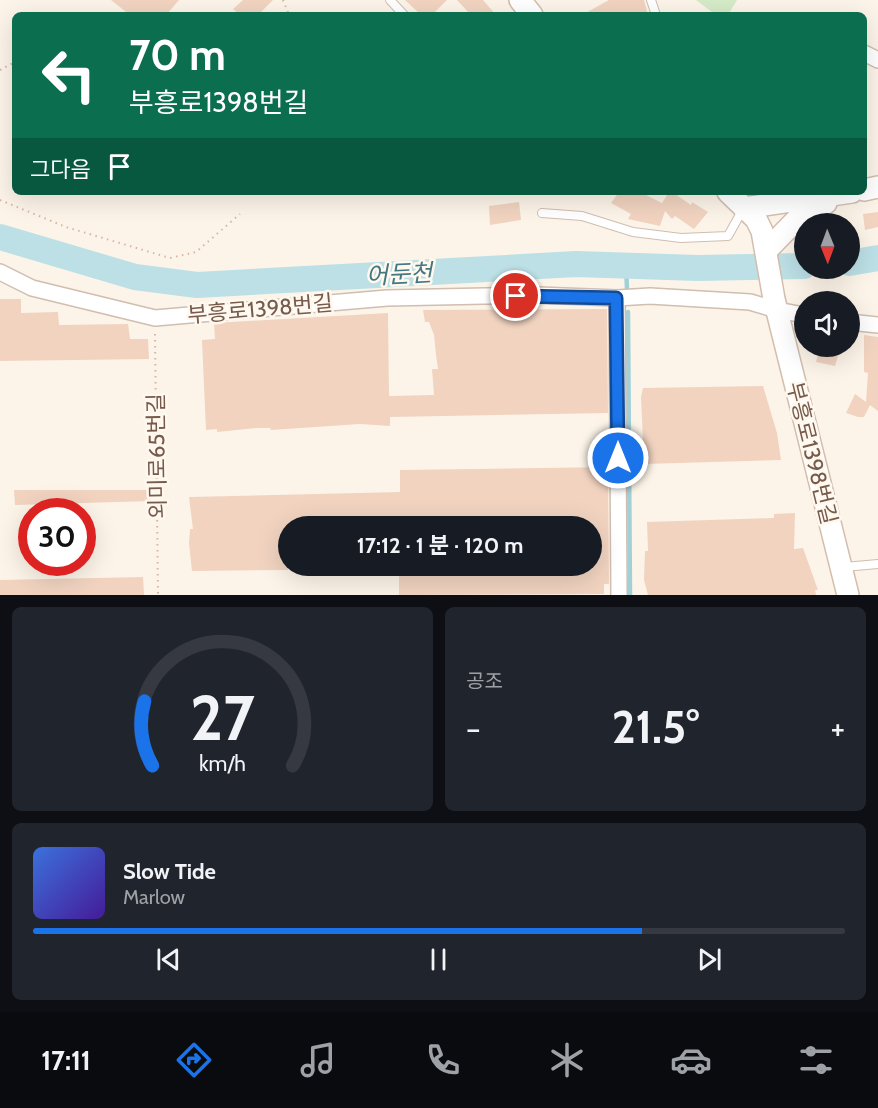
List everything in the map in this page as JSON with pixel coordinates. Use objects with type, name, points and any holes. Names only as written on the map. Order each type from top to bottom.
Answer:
[{"type":"street","points":[[520,0],[530,12]]},
{"type":"street","name":"부흥로1398번길","points":[[731,195],[756,219],[762,231],[776,305],[848,595]]},
{"type":"street","points":[[744,208],[832,195]]},
{"type":"street","points":[[766,251],[801,215],[845,195]]},
{"type":"street","name":"부흥로1398번길","points":[[0,272],[32,288],[155,318],[387,298],[538,295],[616,298],[650,296],[750,302],[776,305],[794,311]]},
{"type":"street","points":[[616,298],[619,595]]},
{"type":"street","points":[[860,323],[878,325]]},
{"type":"lane","points":[[390,0],[401,12]]},
{"type":"lane","points":[[542,213],[582,216],[633,232],[681,238],[728,236],[744,208]]},
{"type":"lane","points":[[841,567],[878,564]]},
{"type":"path","points":[[0,200],[66,227],[170,258],[196,252],[240,214]]},
{"type":"path","name":"외미로65번길","points":[[155,318],[158,595]]},
{"type":"green space","points":[[696,0],[737,0],[730,12],[712,12]]},
{"type":"building","points":[[111,0],[179,0],[169,12],[126,12]]},
{"type":"building","points":[[243,0],[273,0],[261,12],[236,12],[233,9]]},
{"type":"building","points":[[405,0],[447,0],[435,12],[418,12]]},
{"type":"building","points":[[457,0],[483,0],[493,12],[468,12]]},
{"type":"building","points":[[609,0],[644,0],[647,12],[587,12]]},
{"type":"building","points":[[617,195],[646,195],[662,203],[667,195],[676,195],[691,205],[692,202],[708,212],[694,229],[675,216],[672,219],[665,211],[660,226],[628,219],[631,214],[611,203]]},
{"type":"building","points":[[519,202],[521,220],[490,225],[489,206]]},
{"type":"building","points":[[878,212],[878,227],[865,230],[863,214]]},
{"type":"building","points":[[0,299],[21,299],[21,313],[58,312],[59,325],[128,324],[130,339],[148,339],[149,359],[0,361]]},
{"type":"building","points":[[607,309],[608,413],[390,417],[390,426],[360,424],[271,430],[270,428],[257,428],[217,432],[217,429],[206,430],[202,340],[215,339],[214,323],[388,313],[389,396],[434,395],[432,369],[438,369],[434,335],[429,322],[425,322],[423,310]]},
{"type":"building","points":[[864,335],[878,337],[878,411],[870,405],[864,417],[858,417],[846,413],[855,394],[866,402],[868,373],[864,372]]},
{"type":"building","points":[[817,357],[838,357],[835,366],[816,362]]},
{"type":"building","points":[[763,386],[777,433],[781,460],[644,464],[641,397],[643,388]]},
{"type":"building","points":[[608,467],[609,584],[604,584],[604,594],[399,595],[399,576],[602,576],[602,516],[278,516],[278,570],[192,571],[189,543],[190,529],[193,529],[189,497],[400,492],[400,470]]},
{"type":"building","points":[[14,490],[151,490],[152,501],[96,503],[96,498],[18,498],[18,505],[15,505]]},
{"type":"building","points":[[795,513],[794,549],[803,548],[818,590],[815,590],[816,595],[648,595],[644,580],[645,551],[648,551],[647,522],[774,518],[774,514]]},
{"type":"building","points":[[143,577],[144,595],[0,595],[0,580]]},
{"type":"waterway","name":"어둔천","points":[[0,237],[135,277],[197,285],[576,264],[698,268],[794,266]]},
{"type":"waterway","name":"어둔천","points":[[860,261],[878,258]]},
{"type":"waterway","points":[[626,266],[627,289]]},
{"type":"waterway","points":[[628,312],[630,595]]},
{"type":"route","points":[[516,296],[616,298],[618,458]]}]
